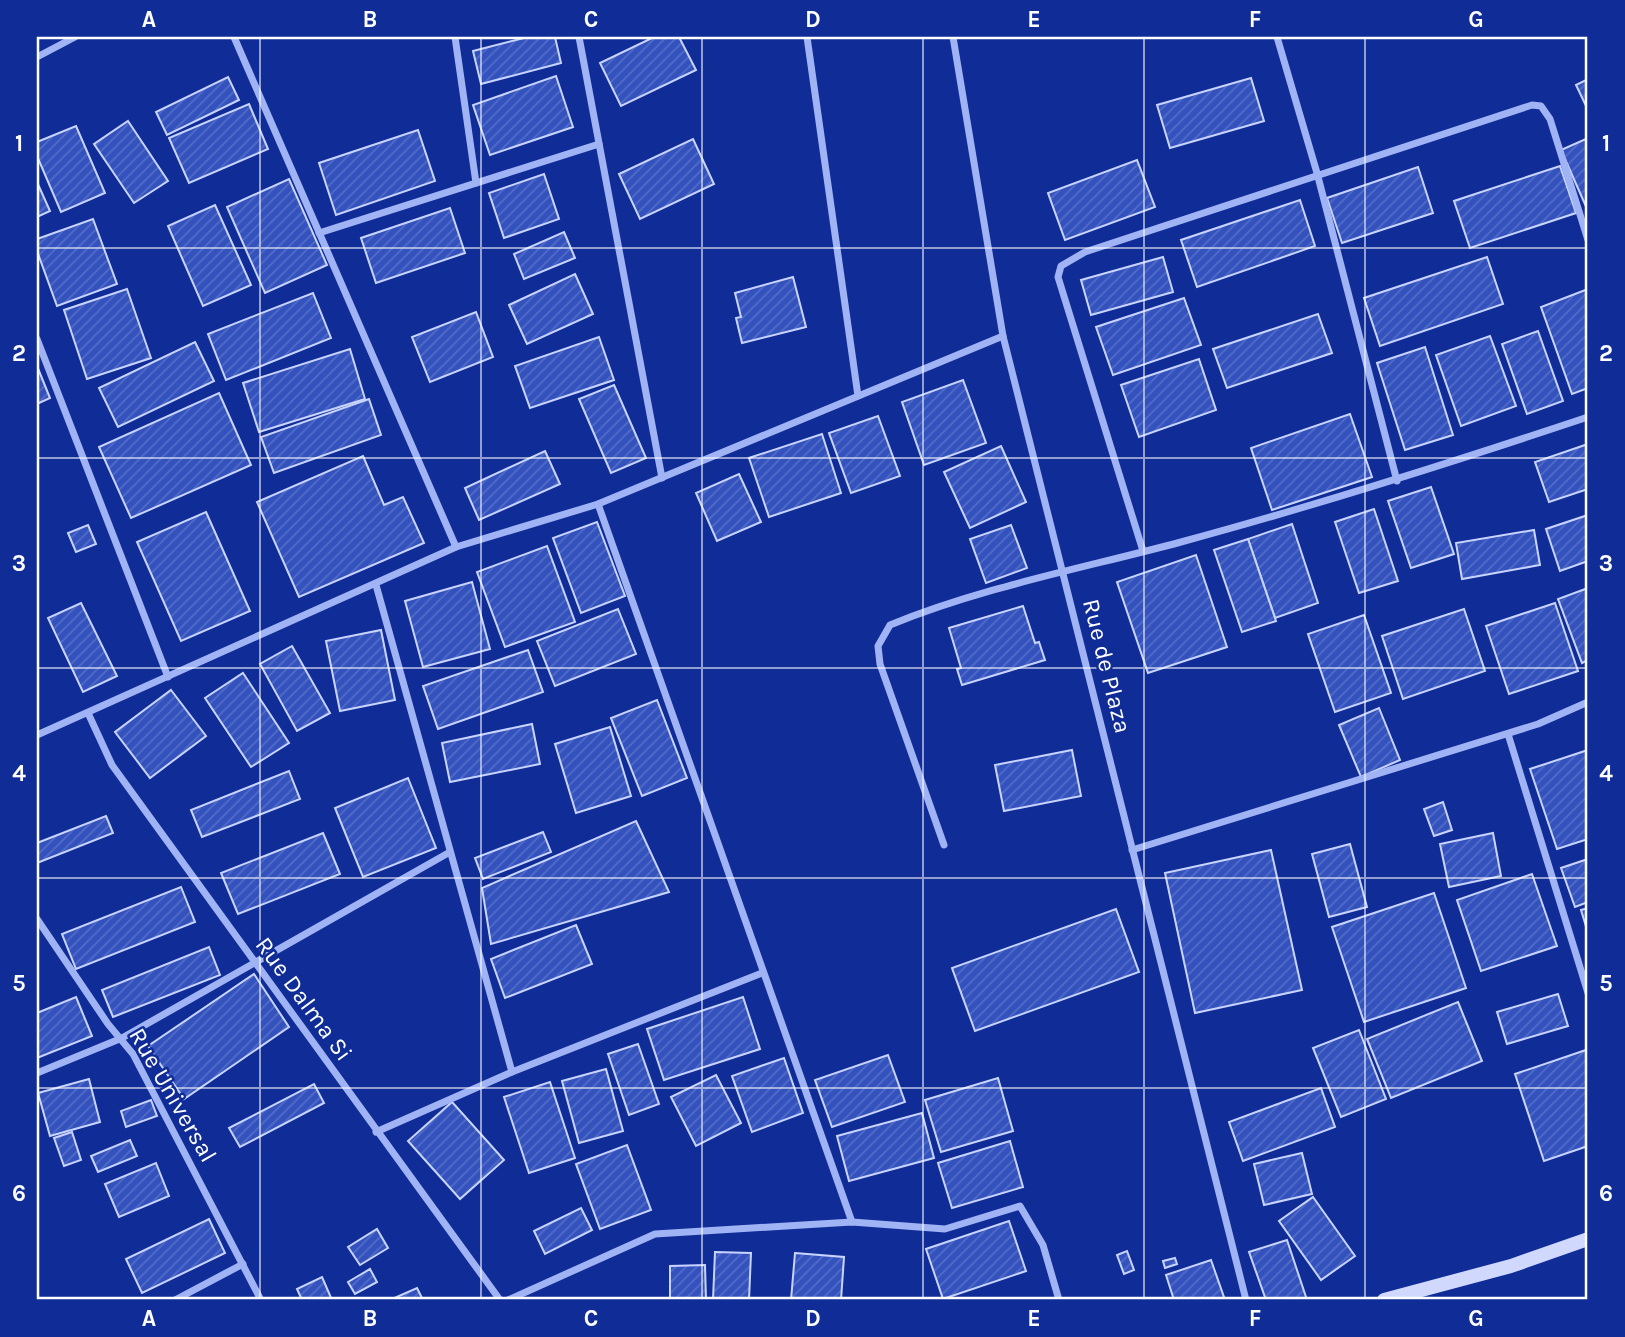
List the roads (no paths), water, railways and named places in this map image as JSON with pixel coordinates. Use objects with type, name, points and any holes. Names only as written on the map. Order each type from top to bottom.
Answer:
[{"type":"main road","points":[[1384,1300],[1511,1266],[1588,1239]]},
{"type":"street","points":[[37,57],[75,37]]},
{"type":"street","points":[[234,37],[456,547]]},
{"type":"street","points":[[455,37],[476,183]]},
{"type":"street","points":[[579,37],[662,478]]},
{"type":"street","points":[[807,37],[858,396]]},
{"type":"street","name":"Rue de Plaza","points":[[953,37],[1003,336],[1246,1300]]},
{"type":"street","points":[[1277,37],[1317,173],[1396,481]]},
{"type":"street","points":[[1143,551],[1058,277],[1061,266],[1085,252],[1317,173],[1532,105],[1541,106],[1550,118],[1588,240]]},
{"type":"street","points":[[319,233],[599,144]]},
{"type":"street","points":[[37,725],[39,734],[456,547],[598,503],[1003,336]]},
{"type":"street","points":[[37,339],[168,677]]},
{"type":"street","points":[[944,845],[880,664],[877,646],[890,625],[1064,570],[1143,551],[1396,481],[1588,417]]},
{"type":"street","points":[[598,503],[852,1222]]},
{"type":"street","points":[[376,585],[512,1072]]},
{"type":"street","points":[[1132,850],[1508,734],[1588,702]]},
{"type":"street","name":"Rue Dalma Si","points":[[88,713],[112,765],[500,1300]]},
{"type":"street","points":[[1508,734],[1588,993]]},
{"type":"street","points":[[37,1073],[122,1038],[450,852]]},
{"type":"street","name":"Rue Universal","points":[[37,919],[108,1024],[122,1038],[261,1300]]},
{"type":"street","points":[[376,1132],[512,1072],[762,973]]},
{"type":"street","points":[[508,1300],[655,1234],[852,1222],[945,1229],[1020,1206],[1044,1245],[1059,1300]]},
{"type":"street","points":[[176,1300],[243,1264]]}]
